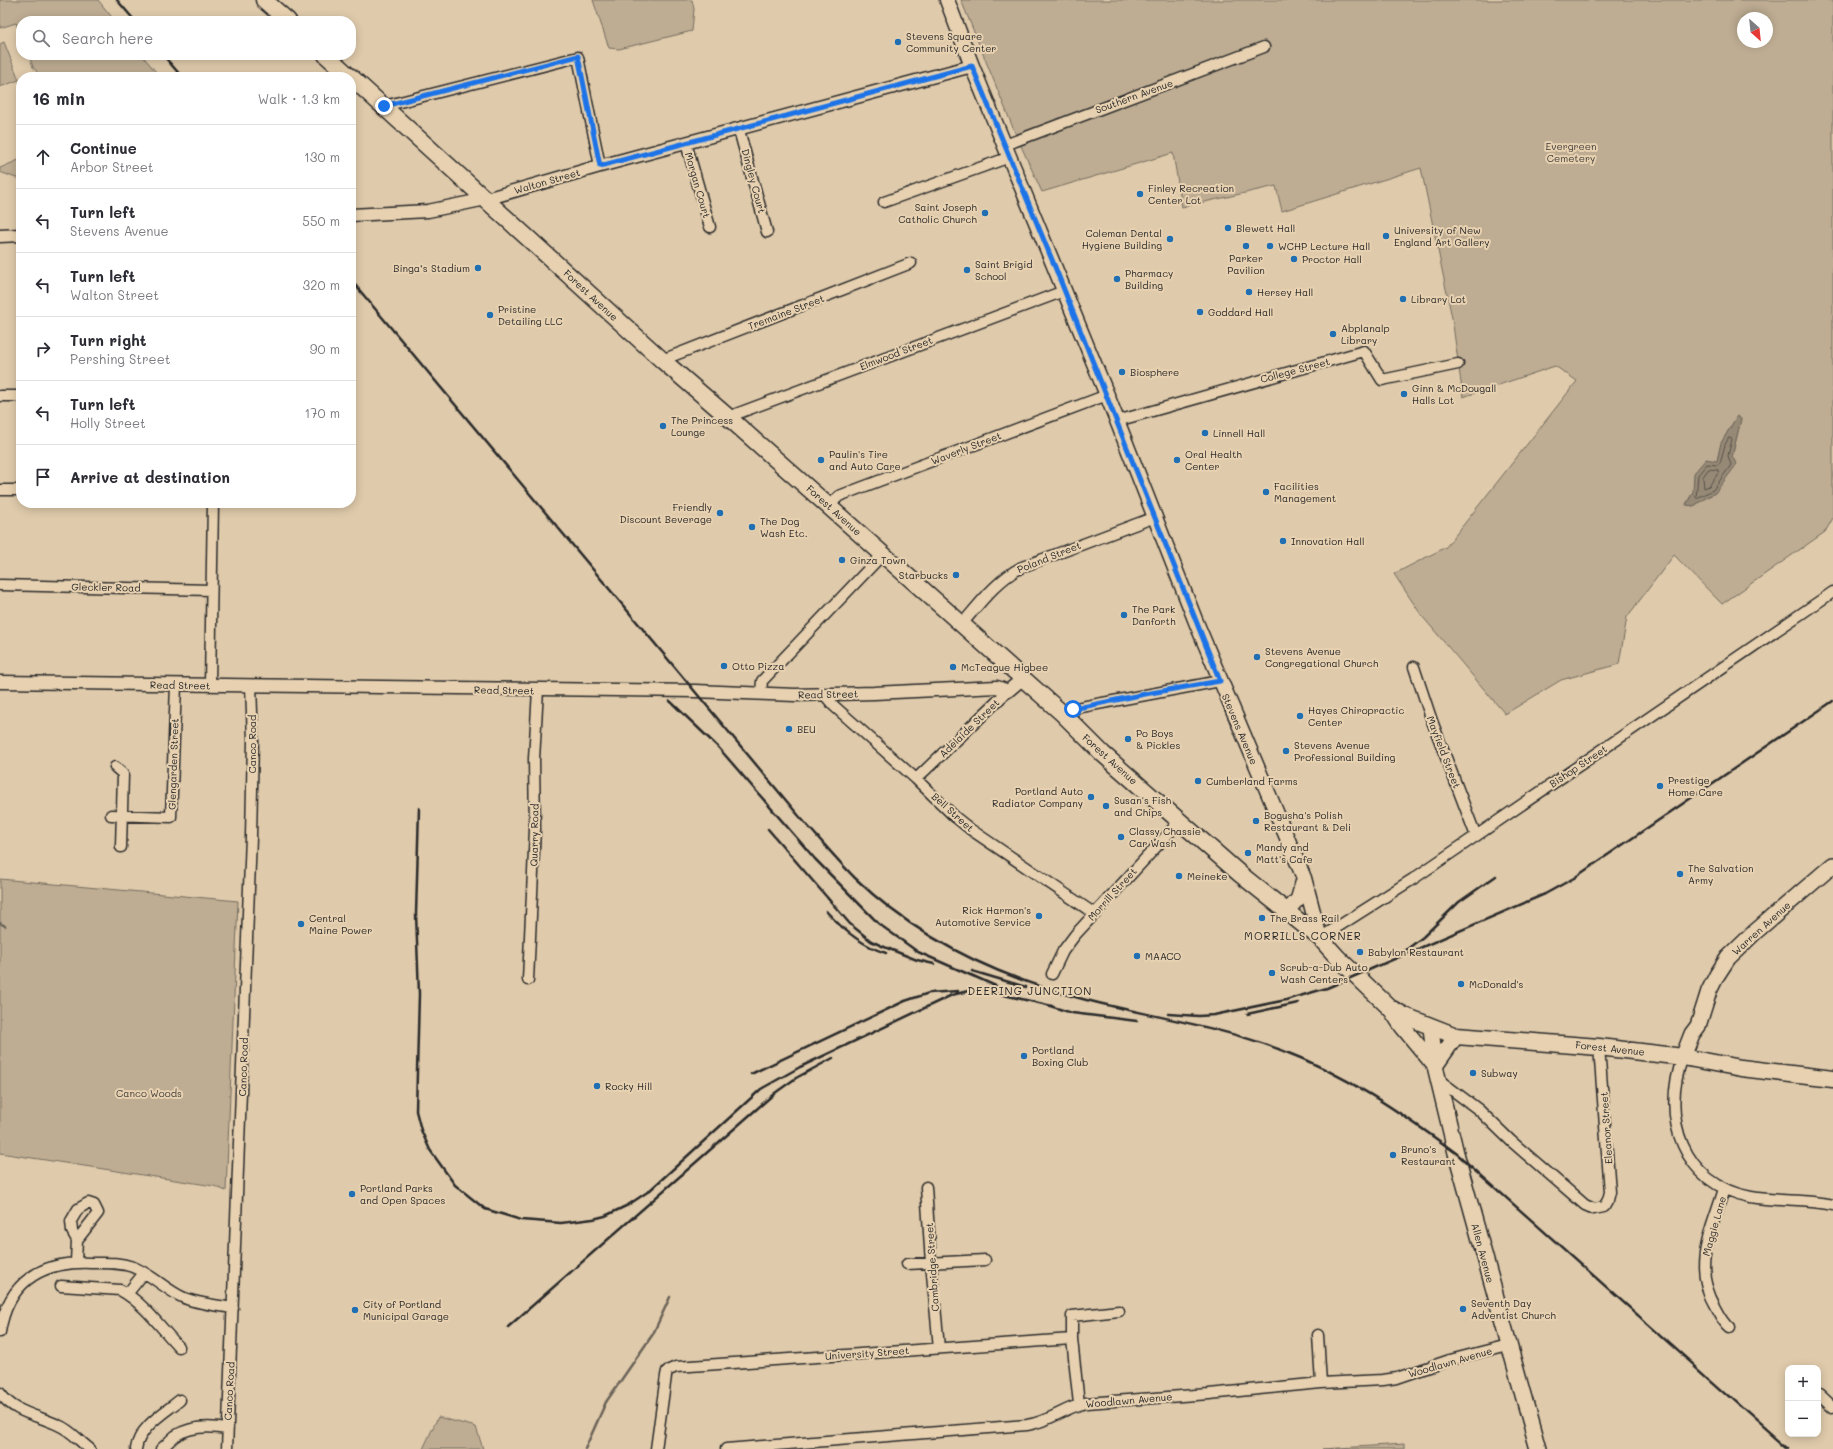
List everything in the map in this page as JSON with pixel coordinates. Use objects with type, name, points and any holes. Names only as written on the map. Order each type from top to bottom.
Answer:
[{"type":"highway","points":[[264,0],[282,16]]},
{"type":"highway","name":"Forest Avenue","points":[[332,60],[345,72]]},
{"type":"highway","name":"Forest Avenue","points":[[356,81],[662,360],[829,506],[1062,714],[1103,754],[1240,874],[1320,938],[1338,958],[1390,1008],[1431,1027],[1456,1036],[1599,1047],[1688,1058],[1741,1068],[1833,1079]]},
{"type":"main road","name":"Stevens Avenue","points":[[947,0],[972,66],[1107,395],[1220,681],[1304,878],[1320,938]]},
{"type":"main road","name":"Warren Avenue","points":[[1688,1058],[1692,1034],[1698,1026],[1709,991],[1728,958],[1755,932],[1833,865]]},
{"type":"main road","points":[[1286,912],[1298,899],[1304,878]]},
{"type":"main road","points":[[1390,1008],[1437,1073],[1456,1036]]},
{"type":"main road","name":"Allen Avenue","points":[[1431,1027],[1437,1073],[1456,1153],[1538,1449]]},
{"type":"street","name":"Southern Avenue","points":[[884,202],[1264,47]]},
{"type":"street","points":[[384,106],[578,56],[600,166]]},
{"type":"street","name":"Walton Street","points":[[356,215],[428,211],[486,199],[600,166],[739,130],[972,66]]},
{"type":"street","name":"Dingley Court","points":[[739,130],[767,232]]},
{"type":"street","name":"Morgan Court","points":[[686,143],[710,227]]},
{"type":"street","points":[[0,236],[16,234]]},
{"type":"street","name":"Tremaine Street","points":[[662,360],[911,263]]},
{"type":"street","name":"Elmwood Street","points":[[728,417],[1064,290]]},
{"type":"street","name":"College Street","points":[[1117,420],[1364,351],[1382,380],[1458,364]]},
{"type":"street","name":"Waverly Street","points":[[829,506],[839,496],[1107,395]]},
{"type":"street","points":[[0,396],[16,396]]},
{"type":"street","points":[[0,490],[16,490]]},
{"type":"street","points":[[210,685],[213,508]]},
{"type":"street","name":"Poland Street","points":[[962,624],[997,584],[1007,575],[1033,562],[1155,517]]},
{"type":"street","points":[[761,693],[762,681],[883,554]]},
{"type":"street","name":"Gleckler Road","points":[[0,585],[211,590]]},
{"type":"street","name":"Bishop Street","points":[[1320,938],[1370,908],[1833,592]]},
{"type":"street","name":"Mayfield Street","points":[[1414,667],[1432,721],[1476,836]]},
{"type":"street","name":"Adelaide Street","points":[[916,779],[1022,679]]},
{"type":"street","points":[[1062,714],[1076,708],[1220,681]]},
{"type":"street","name":"Read Street","points":[[0,682],[824,694],[997,687],[1008,691]]},
{"type":"street","name":"Glengarden Street","points":[[117,815],[171,817],[176,685]]},
{"type":"street","name":"Canco Road","points":[[227,1449],[251,844],[253,740],[251,686]]},
{"type":"street","name":"Quarry Road","points":[[528,980],[535,829],[534,759],[538,690]]},
{"type":"street","name":"Bell Street","points":[[824,694],[834,706],[916,779],[955,817],[970,829],[1095,914]]},
{"type":"street","points":[[115,767],[123,774],[117,815],[120,846]]},
{"type":"street","name":"Morrill Street","points":[[1052,974],[1063,951],[1180,821]]},
{"type":"street","name":"Eleanor Street","points":[[1437,1073],[1511,1141],[1585,1205],[1594,1209],[1604,1207],[1610,1192],[1599,1047]]},
{"type":"street","name":"Maggie Lane","points":[[1688,1058],[1677,1073],[1674,1104],[1676,1122],[1680,1141],[1689,1157],[1702,1174],[1724,1189],[1751,1198],[1818,1202],[1833,1205]]},
{"type":"street","name":"Cambridge Street","points":[[926,1187],[939,1348]]},
{"type":"street","name":"Maggie Lane","points":[[1724,1189],[1710,1234],[1703,1270],[1708,1295],[1724,1322],[1730,1328]]},
{"type":"street","points":[[76,1262],[77,1240]]},
{"type":"street","points":[[907,1264],[985,1260]]},
{"type":"street","points":[[0,1332],[6,1308],[13,1294],[23,1283],[45,1270],[76,1262],[120,1264],[132,1267],[189,1300],[233,1308]]},
{"type":"street","points":[[127,1294],[144,1273]]},
{"type":"street","points":[[61,1286],[120,1290],[127,1294],[149,1314],[178,1347]]},
{"type":"street","points":[[1079,1404],[1072,1339],[1072,1316],[1119,1311]]},
{"type":"street","points":[[1318,1335],[1321,1383]]},
{"type":"street","name":"University Street","points":[[656,1449],[666,1376],[670,1369],[676,1367],[1072,1339]]},
{"type":"street","name":"Woodlawn Avenue","points":[[726,1449],[1027,1425],[1046,1421],[1079,1404],[1321,1383],[1397,1378],[1450,1360],[1508,1345]]},
{"type":"street","points":[[0,1393],[13,1406],[59,1425],[73,1433],[90,1449]]},
{"type":"street","points":[[1821,1397],[1833,1408]]},
{"type":"street","points":[[136,1449],[139,1437],[146,1429],[180,1400]]},
{"type":"street","points":[[161,1449],[176,1436],[188,1430],[201,1427],[228,1429]]},
{"type":"green space","points":[[0,0],[98,0],[111,16],[16,16],[16,23],[0,28]]},
{"type":"green space","points":[[593,0],[692,0],[694,9],[692,31],[619,49],[609,48]]},
{"type":"green space","name":"Evergreen Cemetery","points":[[961,0],[1833,0],[1833,518],[1825,532],[1722,604],[1674,555],[1627,617],[1619,664],[1561,680],[1505,714],[1422,616],[1394,574],[1446,547],[1577,381],[1555,366],[1463,397],[1452,318],[1421,168],[1282,211],[1276,186],[1182,207],[1173,153],[1042,192],[1016,135]],"holes":[[[1737,416],[1741,419],[1732,457],[1715,493],[1694,506],[1686,504],[1693,492],[1717,461],[1721,443]]]},
{"type":"green space","points":[[4,42],[16,72],[16,81],[0,87],[0,44]]},
{"type":"green space","points":[[31,60],[146,60],[156,72],[37,72],[33,67]]},
{"type":"green space","points":[[16,161],[16,178],[0,172],[0,168]]},
{"type":"green space","name":"Canco Woods","points":[[0,879],[238,901],[226,1191],[214,1186],[0,1153]]},
{"type":"green space","points":[[438,1417],[476,1427],[483,1449],[423,1449]]},
{"type":"green space","points":[[1405,1444],[1405,1449],[1322,1449]]},
{"type":"water","points":[[1737,416],[1741,419],[1732,457],[1737,464],[1715,493],[1694,506],[1686,505],[1693,492],[1694,473],[1706,459],[1717,461],[1721,443]]},
{"type":"waterway","points":[[0,923],[5,926]]},
{"type":"waterway","points":[[585,1449],[606,1402],[653,1334],[670,1297]]},
{"type":"railway","points":[[117,0],[131,16]]},
{"type":"railway","points":[[167,60],[178,72]]},
{"type":"railway","points":[[356,286],[799,816],[855,878],[879,899],[904,919],[931,937],[988,966],[1018,978],[1079,998],[1206,1027],[1256,1041],[1327,1070],[1372,1095],[1456,1153],[1788,1449]]},
{"type":"railway","points":[[670,701],[718,747],[815,859],[879,924],[918,952],[975,977]]},
{"type":"railway","points":[[1168,1014],[1199,1016],[1214,1015],[1286,1000],[1327,988],[1545,894],[1574,878],[1833,701]]},
{"type":"railway","points":[[419,808],[416,914],[419,994],[416,1111],[421,1130],[430,1150],[455,1185],[485,1209],[521,1220],[561,1223],[605,1216],[628,1205],[649,1191],[761,1089],[800,1067],[952,995],[968,991],[982,990],[1052,1006]]},
{"type":"railway","points":[[768,829],[850,924],[871,941],[917,960],[934,964]]},
{"type":"railway","points":[[1402,953],[1423,937],[1459,902],[1496,876]]},
{"type":"railway","points":[[826,911],[839,925],[861,942],[886,953]]},
{"type":"railway","points":[[972,971],[1026,987]]},
{"type":"railway","points":[[971,975],[1009,992]]},
{"type":"railway","points":[[751,1074],[905,1001],[929,993],[958,991]]},
{"type":"railway","points":[[1247,1014],[1298,1003]]},
{"type":"railway","points":[[1047,1005],[1072,1013],[1137,1021]]},
{"type":"railway","points":[[508,1327],[775,1093],[796,1078],[833,1058]]},
{"type":"place","name":"Stevens Square Community Center","points":[[898,42]]},
{"type":"place","name":"Finley Recreation Center Lot","points":[[1140,194]]},
{"type":"place","name":"Saint Joseph Catholic Church","points":[[985,213]]},
{"type":"place","name":"Blewett Hall","points":[[1228,228]]},
{"type":"place","name":"University of New England Art Gallery","points":[[1386,236]]},
{"type":"place","name":"Coleman Dental Hygiene Building","points":[[1170,239]]},
{"type":"place","name":"Parker Pavilion","points":[[1246,246]]},
{"type":"place","name":"WCHP Lecture Hall","points":[[1270,246]]},
{"type":"place","name":"Proctor Hall","points":[[1294,259]]},
{"type":"place","name":"Binga’s Stadium","points":[[478,268]]},
{"type":"place","name":"Saint Brigid School","points":[[967,270]]},
{"type":"place","name":"Pharmacy Building","points":[[1117,279]]},
{"type":"place","name":"Hersey Hall","points":[[1249,292]]},
{"type":"place","name":"Library Lot","points":[[1403,299]]},
{"type":"place","name":"Goddard Hall","points":[[1200,312]]},
{"type":"place","name":"Pristine Detailing LLC","points":[[490,315]]},
{"type":"place","name":"Abplanalp Library","points":[[1333,334]]},
{"type":"place","name":"Biosphere","points":[[1122,372]]},
{"type":"place","name":"Ginn & McDougall Halls Lot","points":[[1404,394]]},
{"type":"place","name":"The Princess Lounge","points":[[663,426]]},
{"type":"place","name":"Linnell Hall","points":[[1205,433]]},
{"type":"place","name":"Paulin's Tire and Auto Care","points":[[821,460]]},
{"type":"place","name":"Oral Health Center","points":[[1177,460]]},
{"type":"place","name":"Facilities Management","points":[[1266,492]]},
{"type":"place","name":"Friendly Discount Beverage","points":[[720,513]]},
{"type":"place","name":"The Dog Wash Etc.","points":[[752,527]]},
{"type":"place","name":"Innovation Hall","points":[[1283,541]]},
{"type":"place","name":"Ginza Town","points":[[842,560]]},
{"type":"place","name":"Starbucks","points":[[956,575]]},
{"type":"place","name":"The Park Danforth","points":[[1124,615]]},
{"type":"place","name":"Stevens Avenue Congregational Church","points":[[1257,657]]},
{"type":"place","name":"Otto Pizza","points":[[724,666]]},
{"type":"place","name":"McTeague Higbee","points":[[953,667]]},
{"type":"place","name":"Hayes Chiropractic Center","points":[[1300,716]]},
{"type":"place","name":"BEU","points":[[789,729]]},
{"type":"place","name":"Po Boys & Pickles","points":[[1128,739]]},
{"type":"place","name":"Stevens Avenue Professional Building","points":[[1286,751]]},
{"type":"place","name":"Cumberland Farms","points":[[1198,781]]},
{"type":"place","name":"Prestige Home Care","points":[[1660,786]]},
{"type":"place","name":"Portland Auto Radiator Company","points":[[1091,797]]},
{"type":"place","name":"Susan's Fish and Chips","points":[[1106,806]]},
{"type":"place","name":"Bogusha's Polish Restaurant & Deli","points":[[1256,821]]},
{"type":"place","name":"Classy Chassie Car Wash","points":[[1121,837]]},
{"type":"place","name":"Mandy and Matt's Cafe","points":[[1248,853]]},
{"type":"place","name":"The Salvation Army","points":[[1680,874]]},
{"type":"place","name":"Meineke","points":[[1179,876]]},
{"type":"place","name":"Rick Harmon's Automotive Service","points":[[1039,916]]},
{"type":"place","name":"The Brass Rail","points":[[1262,918]]},
{"type":"place","name":"Central Maine Power","points":[[301,924]]},
{"type":"place","name":"Babylon Restaurant","points":[[1360,952]]},
{"type":"place","name":"MAACO","points":[[1137,956]]},
{"type":"place","name":"Scrub-a-Dub Auto Wash Centers","points":[[1272,973]]},
{"type":"place","name":"McDonald's","points":[[1461,984]]},
{"type":"place","name":"Portland Boxing Club","points":[[1024,1056]]},
{"type":"place","name":"Subway","points":[[1473,1073]]},
{"type":"place","name":"Rocky Hill","points":[[597,1086]]},
{"type":"place","name":"Bruno's Restaurant","points":[[1393,1155]]},
{"type":"place","name":"Portland Parks and Open Spaces","points":[[352,1194]]},
{"type":"place","name":"Seventh Day Adventist Church","points":[[1463,1309]]},
{"type":"place","name":"City of Portland Municipal Garage","points":[[355,1310]]},
{"type":"district","name":"MORRILLS CORNER","points":[[1303,935]]},
{"type":"district","name":"DEERING JUNCTION","points":[[1030,990]]},
{"type":"route","points":[[384,106],[578,56],[600,166],[739,130],[972,66],[1117,420],[1220,681],[1204,685],[1145,694],[1073,709]]}]
